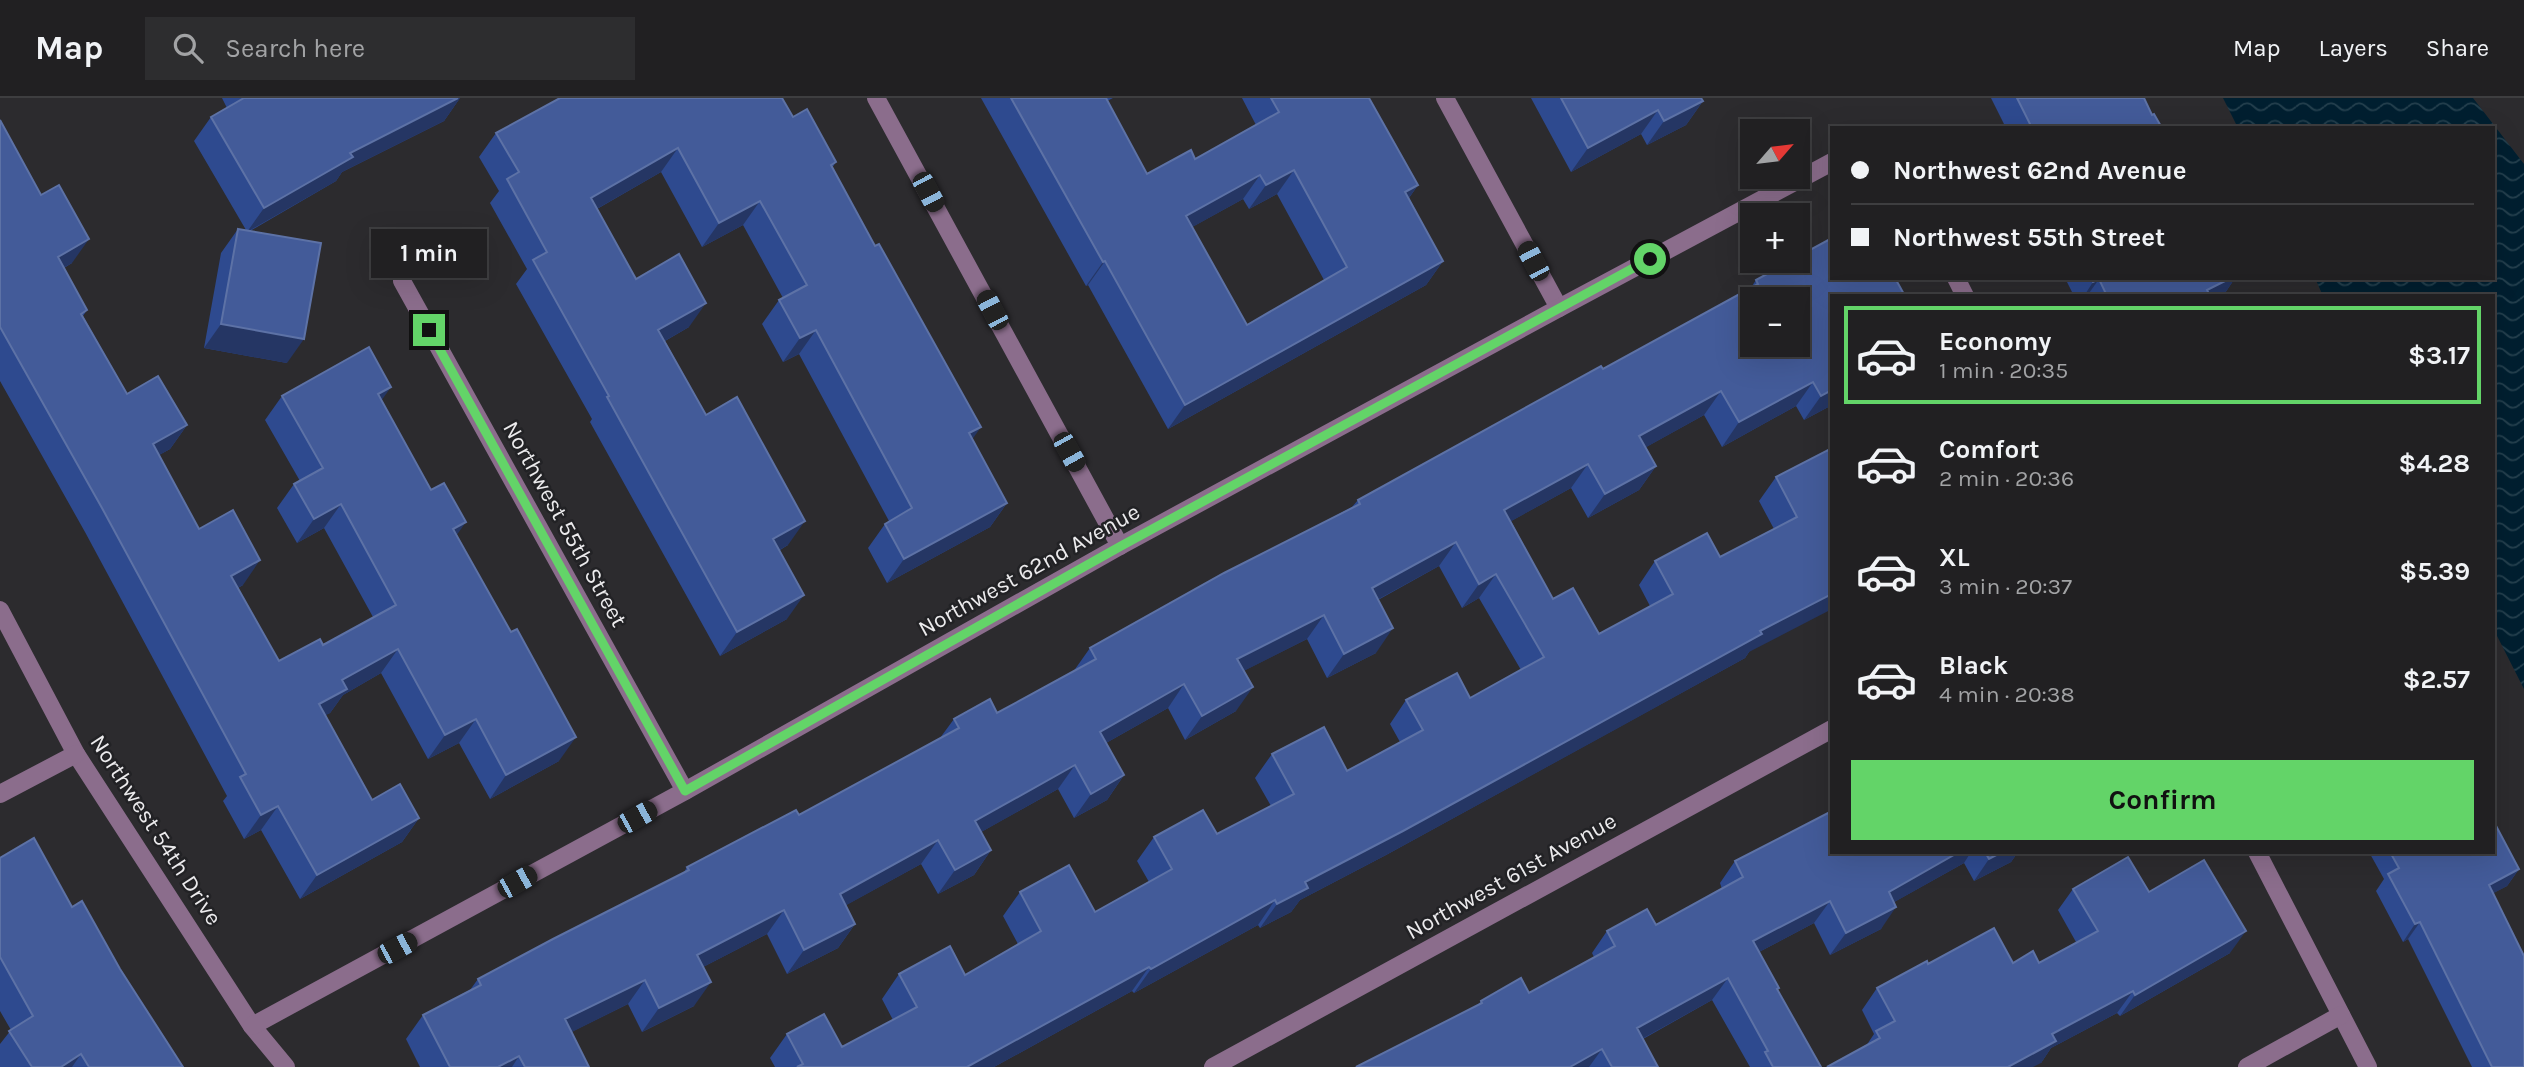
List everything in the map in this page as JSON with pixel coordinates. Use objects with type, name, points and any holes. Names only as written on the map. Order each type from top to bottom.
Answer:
[{"type":"street","points":[[877,98],[1121,546]]},
{"type":"street","points":[[1445,98],[1559,308]]},
{"type":"street","name":"Northwest 62nd Avenue","points":[[252,1027],[685,791],[1121,546],[1830,163]]},
{"type":"street","name":"Northwest 55th Street","points":[[402,281],[685,791]]},
{"type":"street","name":"Northwest 54th Drive","points":[[0,610],[76,754],[252,1027],[286,1067]]},
{"type":"street","name":"Northwest 61st Avenue","points":[[1213,1067],[1830,730]]},
{"type":"street","points":[[0,794],[76,754]]},
{"type":"street","points":[[2258,854],[2368,1067]]},
{"type":"street","points":[[2247,1067],[2342,1015]]},
{"type":"water","points":[[2223,98],[2473,98],[2495,126],[2237,126]]},
{"type":"water","points":[[2495,126],[2524,164],[2524,689],[2495,632],[2495,294],[2322,294],[2316,280],[2495,280]]},
{"type":"building","points":[[244,98],[458,98],[350,153],[353,157],[264,208],[211,117]]},
{"type":"building","points":[[560,98],[782,98],[793,117],[807,109],[836,162],[831,165],[875,246],[879,244],[981,427],[969,433],[1007,503],[904,559],[885,524],[912,508],[816,330],[800,338],[779,300],[807,285],[760,201],[719,223],[678,148],[591,198],[636,279],[679,254],[706,303],[658,330],[706,415],[737,397],[805,521],[773,539],[804,595],[737,632],[533,260],[547,252],[507,179],[519,172],[496,133]]},
{"type":"building","points":[[1011,98],[1106,98],[1147,174],[1191,150],[1195,159],[1279,112],[1271,98],[1369,98],[1418,185],[1405,192],[1443,261],[1185,405],[1105,261],[1103,262]],"holes":[[[1294,170],[1347,267],[1247,325],[1186,216],[1260,175],[1266,185]]]},
{"type":"building","points":[[1561,98],[1701,98],[1703,101],[1664,121],[1658,110],[1588,148]]},
{"type":"building","points":[[2017,98],[2144,98],[2161,126],[2031,126]]},
{"type":"building","points":[[0,120],[41,195],[59,185],[89,239],[58,257],[87,310],[81,314],[127,394],[158,376],[187,425],[153,444],[199,529],[233,510],[260,560],[231,576],[279,661],[320,639],[323,645],[396,605],[341,504],[314,519],[294,484],[323,468],[282,396],[369,347],[391,387],[378,394],[431,490],[444,483],[466,522],[453,529],[511,632],[517,629],[576,737],[506,775],[476,719],[445,735],[398,649],[342,680],[347,689],[319,704],[372,800],[400,784],[419,818],[317,875],[278,806],[261,815],[240,777],[246,774],[0,327]]},
{"type":"building","points":[[238,229],[321,243],[304,339],[221,324]]},
{"type":"building","points":[[1830,239],[1830,280],[1896,280],[1904,294],[1830,294],[1830,391],[1821,396],[1813,382],[1739,422],[1721,391],[1639,436],[1656,466],[1605,494],[1588,464],[1504,510],[1553,599],[1573,588],[1599,634],[1673,594],[1655,561],[1707,533],[1720,557],[1797,517],[1776,477],[1828,450],[1830,595],[1760,631],[1762,634],[1403,831],[1305,882],[1308,888],[1277,904],[1275,900],[967,1067],[797,1067],[803,1064],[787,1034],[824,1014],[842,1047],[917,1007],[899,974],[950,946],[965,975],[1041,931],[1020,892],[1069,865],[1095,912],[1172,869],[1154,837],[1203,810],[1217,834],[1294,794],[1272,754],[1324,727],[1347,771],[1423,730],[1406,700],[1457,673],[1470,698],[1544,657],[1496,574],[1479,584],[1456,542],[1372,588],[1393,628],[1344,654],[1324,615],[1237,659],[1253,687],[1202,716],[1184,684],[1100,732],[1124,775],[1091,794],[1075,765],[975,821],[991,850],[955,870],[938,840],[840,894],[855,924],[804,950],[784,910],[697,955],[711,982],[659,1008],[645,980],[565,1019],[589,1067],[525,1067],[519,1056],[498,1067],[450,1067],[423,1015],[481,985],[478,979],[689,870],[687,867],[796,810],[799,815],[959,728],[954,719],[990,699],[997,713],[1096,659],[1090,648],[1224,573],[1360,504],[1358,500],[1601,366],[1603,369],[1740,294],[1740,357],[1810,357],[1810,287],[1753,287],[1758,284],[1756,280],[1769,273],[1810,273],[1810,250]]},
{"type":"building","points":[[2099,280],[2227,280],[2207,290],[2209,294],[2106,294]]},
{"type":"building","points":[[1830,812],[1830,854],[1956,854],[1889,892],[1896,907],[1846,933],[1830,901],[1753,941],[1821,1067],[1773,1067],[1765,1052],[1768,1051],[1728,978],[1637,1028],[1658,1067],[1612,1067],[1602,1049],[1570,1067],[1356,1067],[1482,1003],[1481,1001],[1521,978],[1529,993],[1615,946],[1607,931],[1647,909],[1656,925],[1743,877],[1735,861]]},
{"type":"building","points":[[2495,824],[2519,869],[2489,885],[2524,956],[2524,1067],[2492,1067],[2420,922],[2415,924],[2388,874],[2399,868],[2391,854],[2495,854]]},
{"type":"building","points":[[34,838],[72,907],[82,901],[120,969],[183,1067],[89,1067],[81,1054],[61,1067],[32,1067],[9,1031],[33,1016],[0,957],[0,858]]},
{"type":"building","points":[[2128,857],[2149,892],[2204,860],[2246,931],[2135,995],[2133,991],[2052,1034],[2056,1041],[2008,1067],[1827,1067],[1880,1038],[1876,1031],[1895,1021],[1877,988],[1927,961],[1928,964],[1994,928],[2013,963],[2033,951],[2039,963],[2098,931],[2073,889]]},
{"type":"route","points":[[429,330],[685,791],[1121,546],[1650,259]]}]
